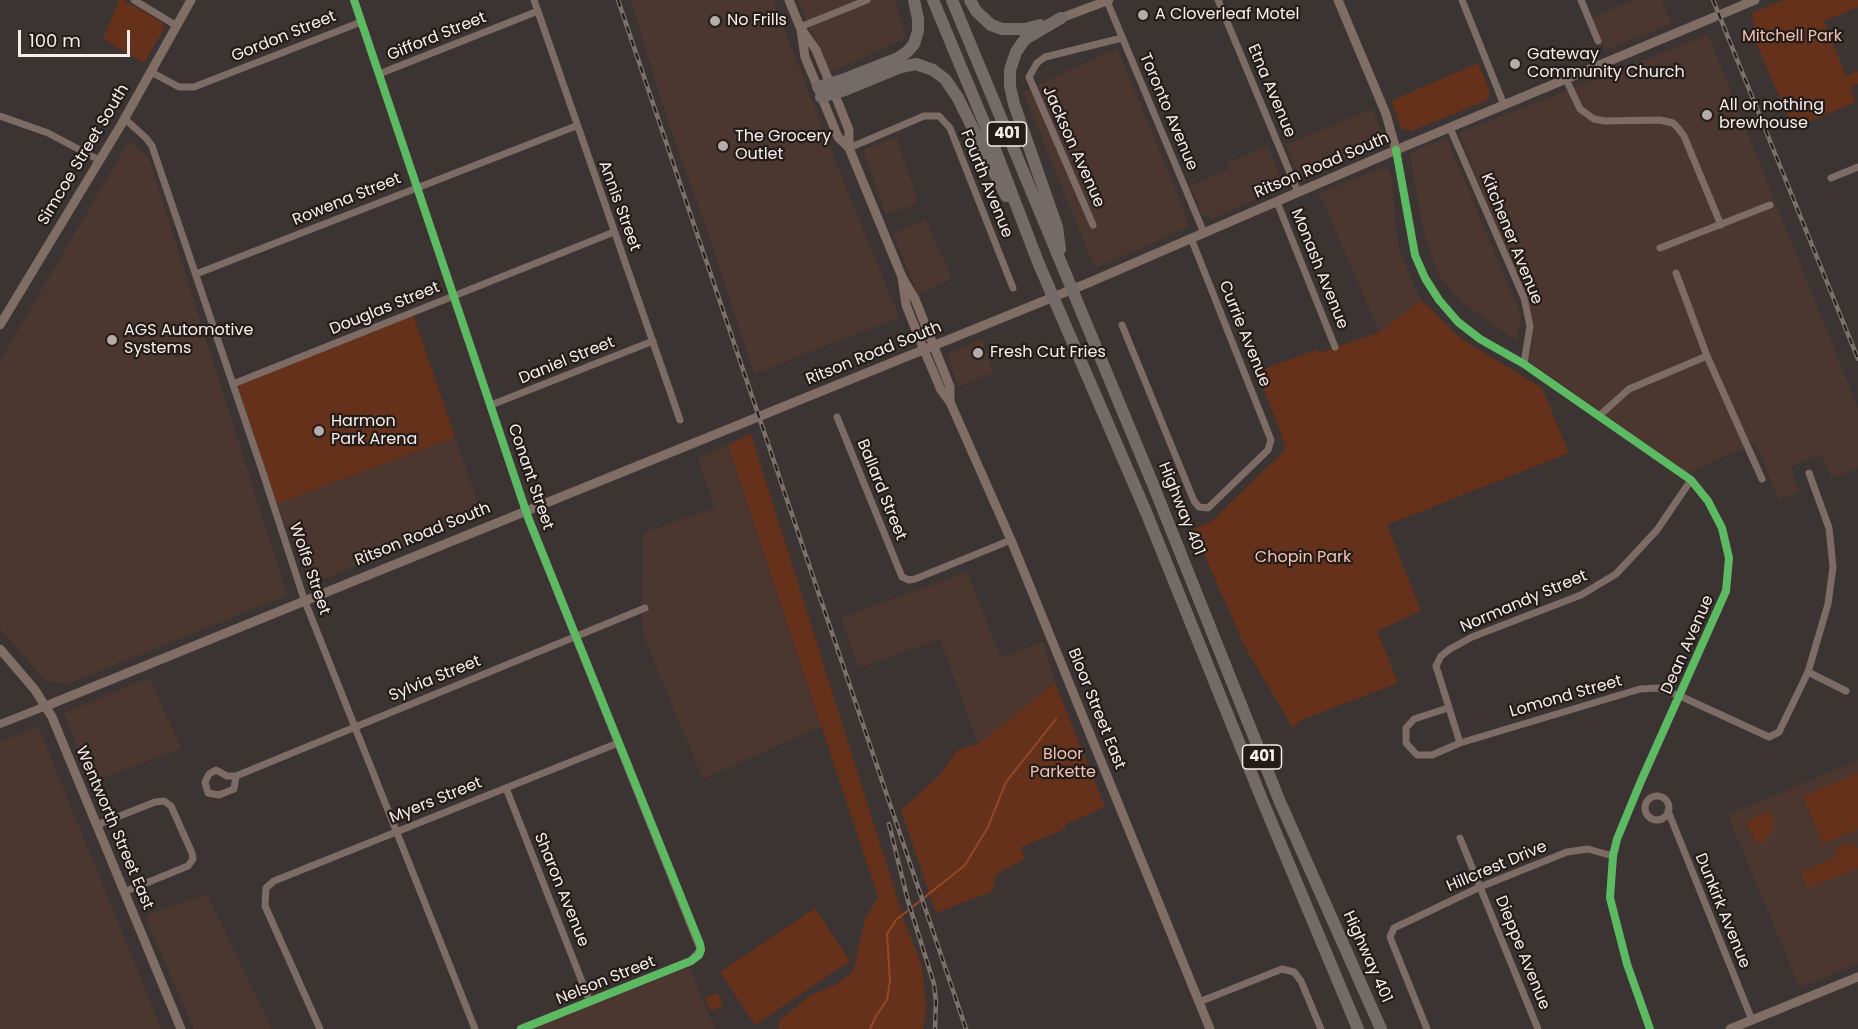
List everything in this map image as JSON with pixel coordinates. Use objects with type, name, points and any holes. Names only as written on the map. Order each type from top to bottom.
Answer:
[{"type":"highway","points":[[832,89],[907,52],[914,44],[918,32],[914,0]]},
{"type":"highway","name":"Highway 401","points":[[933,0],[991,139],[1049,289],[1146,512],[1358,1029]]},
{"type":"highway","name":"Highway 401","points":[[951,0],[1157,493],[1280,802],[1381,1029]]},
{"type":"highway","points":[[970,0],[976,11],[991,25],[1002,29],[1025,29],[1061,18]]},
{"type":"highway","points":[[1061,18],[1025,39],[1016,52],[1010,70],[1010,86],[1014,104],[1057,226],[1063,267]]},
{"type":"highway","points":[[819,92],[916,64],[933,70],[945,80],[958,98],[1038,262]]},
{"type":"main road","name":"Simcoe Street South","points":[[0,325],[125,119],[191,0]]},
{"type":"main road","name":"Bloor Street East","points":[[789,0],[800,27],[816,51],[849,130],[849,148],[902,277],[915,299],[934,346],[950,387],[950,402]]},
{"type":"main road","points":[[1338,0],[1386,114],[1396,150]]},
{"type":"main road","points":[[1061,18],[1108,1]]},
{"type":"main road","name":"Ritson Road South","points":[[46,706],[304,599],[934,346],[1751,2]]},
{"type":"main road","name":"Bloor Street East","points":[[800,27],[805,57],[819,92],[838,137],[849,148]]},
{"type":"main road","name":"Bloor Street East","points":[[902,277],[906,305],[924,350],[941,390],[950,402],[1011,540],[1210,1029]]},
{"type":"main road","name":"Wentworth Street East","points":[[0,649],[46,706],[181,1029]]},
{"type":"main road","points":[[1730,1029],[1858,977]]},
{"type":"street","points":[[134,0],[177,26]]},
{"type":"street","name":"Conant Street","points":[[354,0],[525,510],[700,945],[699,955]]},
{"type":"street","name":"Annis Street","points":[[534,0],[680,420]]},
{"type":"street","points":[[800,27],[867,0]]},
{"type":"street","name":"Etna Avenue","points":[[1218,0],[1298,192]]},
{"type":"street","points":[[1462,0],[1504,105]]},
{"type":"street","points":[[1581,0],[1598,41]]},
{"type":"street","name":"Toronto Avenue","points":[[1108,1],[1204,233]]},
{"type":"street","name":"Gifford Street","points":[[379,74],[538,11]]},
{"type":"street","name":"Gordon Street","points":[[151,72],[179,87],[194,87],[361,22]]},
{"type":"street","name":"Jackson Avenue","points":[[1093,225],[1029,77],[1037,63],[1046,57],[1122,38]]},
{"type":"street","points":[[1566,79],[1580,109],[1594,119],[1605,121],[1660,120],[1673,123],[1684,136],[1721,225]]},
{"type":"street","points":[[0,116],[48,133],[99,160]]},
{"type":"street","name":"Fourth Avenue","points":[[849,148],[924,116],[939,116],[950,128],[1013,288]]},
{"type":"street","name":"Wolfe Street","points":[[125,119],[152,146],[304,599],[475,1029]]},
{"type":"street","name":"Rowena Street","points":[[196,274],[576,126]]},
{"type":"street","name":"Kitchener Avenue","points":[[1450,128],[1524,298],[1530,326],[1524,364]]},
{"type":"street","name":"Dean Avenue","points":[[1396,150],[1413,246],[1425,278],[1439,300],[1458,322],[1480,339],[1524,364],[1691,480],[1708,501],[1722,528],[1729,558],[1726,591],[1617,839],[1613,856],[1610,898],[1627,964],[1650,1029]]},
{"type":"street","points":[[1831,178],[1858,167]]},
{"type":"street","name":"Monash Avenue","points":[[1277,202],[1335,347]]},
{"type":"street","points":[[1660,248],[1770,205]]},
{"type":"street","name":"Douglas Street","points":[[233,384],[614,232]]},
{"type":"street","name":"Currie Avenue","points":[[1122,325],[1194,501],[1199,507],[1208,508],[1268,450],[1271,440],[1191,238]]},
{"type":"street","points":[[1676,273],[1707,356],[1762,479]]},
{"type":"street","name":"Daniel Street","points":[[491,405],[653,341]]},
{"type":"street","points":[[1599,416],[1629,389],[1707,356]]},
{"type":"street","name":"Ballard Street","points":[[837,417],[899,574],[906,579],[915,579],[1011,540]]},
{"type":"street","points":[[1809,473],[1829,528],[1833,567],[1828,604],[1808,672],[1846,691]]},
{"type":"street","name":"Normandy Street","points":[[1448,708],[1436,666],[1441,656],[1472,637],[1581,595],[1616,574],[1657,530],[1691,480]]},
{"type":"street","name":"Sylvia Street","points":[[236,776],[234,789],[219,795],[208,793],[205,782],[209,774],[216,770],[227,776],[236,776],[645,608]]},
{"type":"street","name":"Lomond Street","points":[[1460,742],[1640,689],[1659,688],[1769,737],[1779,732],[1808,672]]},
{"type":"street","name":"Ritson Road South","points":[[0,724],[46,706]]},
{"type":"street","points":[[1448,708],[1460,742],[1432,755],[1417,755],[1406,743],[1406,728],[1414,719],[1448,708]]},
{"type":"street","name":"Myers Street","points":[[320,1029],[265,906],[266,888],[274,881],[618,743]]},
{"type":"street","name":"Sharon Avenue","points":[[506,788],[591,1002]]},
{"type":"street","points":[[97,825],[155,802],[164,801],[171,806],[192,853],[193,859],[188,866],[124,892]]},
{"type":"street","name":"Dunkirk Avenue","points":[[1668,812],[1752,1020]]},
{"type":"street","name":"Dieppe Avenue","points":[[1460,838],[1538,1029]]},
{"type":"street","name":"Hillcrest Drive","points":[[1427,1029],[1390,937],[1394,928],[1480,887],[1567,852],[1588,849],[1613,856]]},
{"type":"street","name":"Nelson Street","points":[[521,1029],[691,961],[699,955]]},
{"type":"street","points":[[1199,1002],[1282,969],[1294,972],[1300,981],[1321,1029]]},
{"type":"shaded area","points":[[631,0],[773,0],[843,181],[899,317],[754,374],[709,235],[668,122]]},
{"type":"shaded area","points":[[798,0],[895,0],[906,38],[829,73]]},
{"type":"shaded area","points":[[1634,0],[1661,0],[1672,24],[1605,50],[1592,18]]},
{"type":"shaded area","points":[[1708,35],[1858,408],[1858,468],[1831,478],[1821,454],[1790,467],[1799,491],[1779,500],[1756,443],[1687,473],[1528,360],[1533,347],[1526,301],[1459,133]]},
{"type":"shaded area","points":[[1117,48],[1189,227],[1095,268],[1023,92]]},
{"type":"shaded area","points":[[1371,109],[1387,142],[1300,178],[1286,145]]},
{"type":"shaded area","points":[[896,137],[918,202],[886,215],[863,150]]},
{"type":"shaded area","points":[[1446,137],[1521,315],[1517,341],[1460,301],[1438,274],[1426,240],[1410,153]]},
{"type":"shaded area","points":[[129,141],[149,159],[287,595],[70,683],[46,682],[0,628],[0,361]]},
{"type":"shaded area","points":[[1268,146],[1283,186],[1212,219],[1202,214],[1190,186],[1230,169],[1227,163]]},
{"type":"shaded area","points":[[1382,168],[1389,170],[1391,176],[1399,251],[1421,300],[1380,332],[1319,193]]},
{"type":"shaded area","points":[[926,220],[952,279],[918,294],[893,233]]},
{"type":"shaded area","points":[[982,339],[993,373],[958,387],[948,354]]},
{"type":"shaded area","points":[[455,437],[482,515],[311,584],[277,504]]},
{"type":"shaded area","points":[[728,445],[824,725],[703,779],[642,632],[643,533],[715,508],[698,458]]},
{"type":"shaded area","points":[[967,572],[1001,658],[1043,641],[1055,683],[978,744],[940,639],[859,668],[841,618]]},
{"type":"shaded area","points":[[149,678],[181,748],[91,783],[64,713]]},
{"type":"shaded area","points":[[38,726],[161,1029],[0,1029],[0,742]]},
{"type":"shaded area","points":[[1858,760],[1858,963],[1800,988],[1728,815]]},
{"type":"shaded area","points":[[207,894],[272,1029],[194,1029],[145,916]]},
{"type":"shaded area","points":[[689,967],[715,1029],[530,1029]]},
{"type":"green space","points":[[119,0],[123,0],[162,22],[164,29],[144,63],[103,39]]},
{"type":"green space","name":"Mitchell Park","points":[[1784,0],[1858,0],[1858,7],[1824,21],[1846,76],[1858,71],[1858,84],[1850,87],[1856,102],[1793,128],[1756,43],[1752,13]]},
{"type":"green space","points":[[1478,63],[1490,92],[1487,100],[1411,131],[1402,129],[1391,101]]},
{"type":"green space","name":"Chopin Park","points":[[1421,300],[1460,338],[1542,388],[1569,453],[1387,525],[1421,611],[1377,631],[1398,683],[1304,719],[1292,727],[1245,647],[1193,529],[1212,521],[1286,449],[1257,372],[1317,349],[1319,353],[1380,332]]},
{"type":"green space","points":[[413,314],[455,437],[277,504],[237,385]]},
{"type":"green space","points":[[751,434],[906,926],[922,966],[926,1012],[923,1029],[779,1029],[779,1021],[811,995],[835,985],[853,972],[865,919],[878,897],[728,445]]},
{"type":"green space","name":"Bloor Parkette","points":[[1055,683],[1105,807],[1064,825],[1065,829],[1021,847],[1025,859],[995,875],[995,883],[991,892],[936,913],[901,810],[939,776],[957,751],[978,744]]},
{"type":"green space","points":[[1858,773],[1858,829],[1823,844],[1803,796]]},
{"type":"green space","points":[[1770,811],[1773,830],[1758,845],[1746,821]]},
{"type":"green space","points":[[1851,843],[1858,849],[1858,868],[1808,888],[1801,873],[1835,857],[1836,850],[1841,844]]},
{"type":"green space","points":[[815,908],[850,961],[755,1025],[720,972]]},
{"type":"green space","points":[[718,993],[723,1006],[711,1011],[705,998]]},
{"type":"waterway","points":[[870,1029],[887,1000],[890,981],[887,934],[896,920],[965,865],[988,827],[1006,782],[1056,719]]},
{"type":"railway","points":[[618,0],[966,1029]]},
{"type":"railway","points":[[1713,0],[1858,359]]},
{"type":"railway","points":[[889,824],[908,901],[934,984],[935,1029]]},
{"type":"cycle path","points":[[354,0],[529,520],[701,950],[699,955],[691,961],[521,1029]]},
{"type":"cycle path","points":[[1396,150],[1415,255],[1425,278],[1439,300],[1458,322],[1480,339],[1524,364],[1691,480],[1708,501],[1722,528],[1729,558],[1726,591],[1641,781],[1617,839],[1613,856],[1610,898],[1627,964],[1650,1029]]},
{"type":"place","name":"A Cloverleaf Motel","points":[[1143,15]]},
{"type":"place","name":"No Frills","points":[[715,21]]},
{"type":"place","name":"Gateway Community Church","points":[[1515,64]]},
{"type":"place","name":"All or nothing brewhouse","points":[[1707,115]]},
{"type":"place","name":"The Grocery Outlet","points":[[723,146]]},
{"type":"place","name":"AGS Automotive Systems","points":[[112,340]]},
{"type":"place","name":"Fresh Cut Fries","points":[[978,353]]},
{"type":"place","name":"Harmon Park Arena","points":[[319,431]]}]
